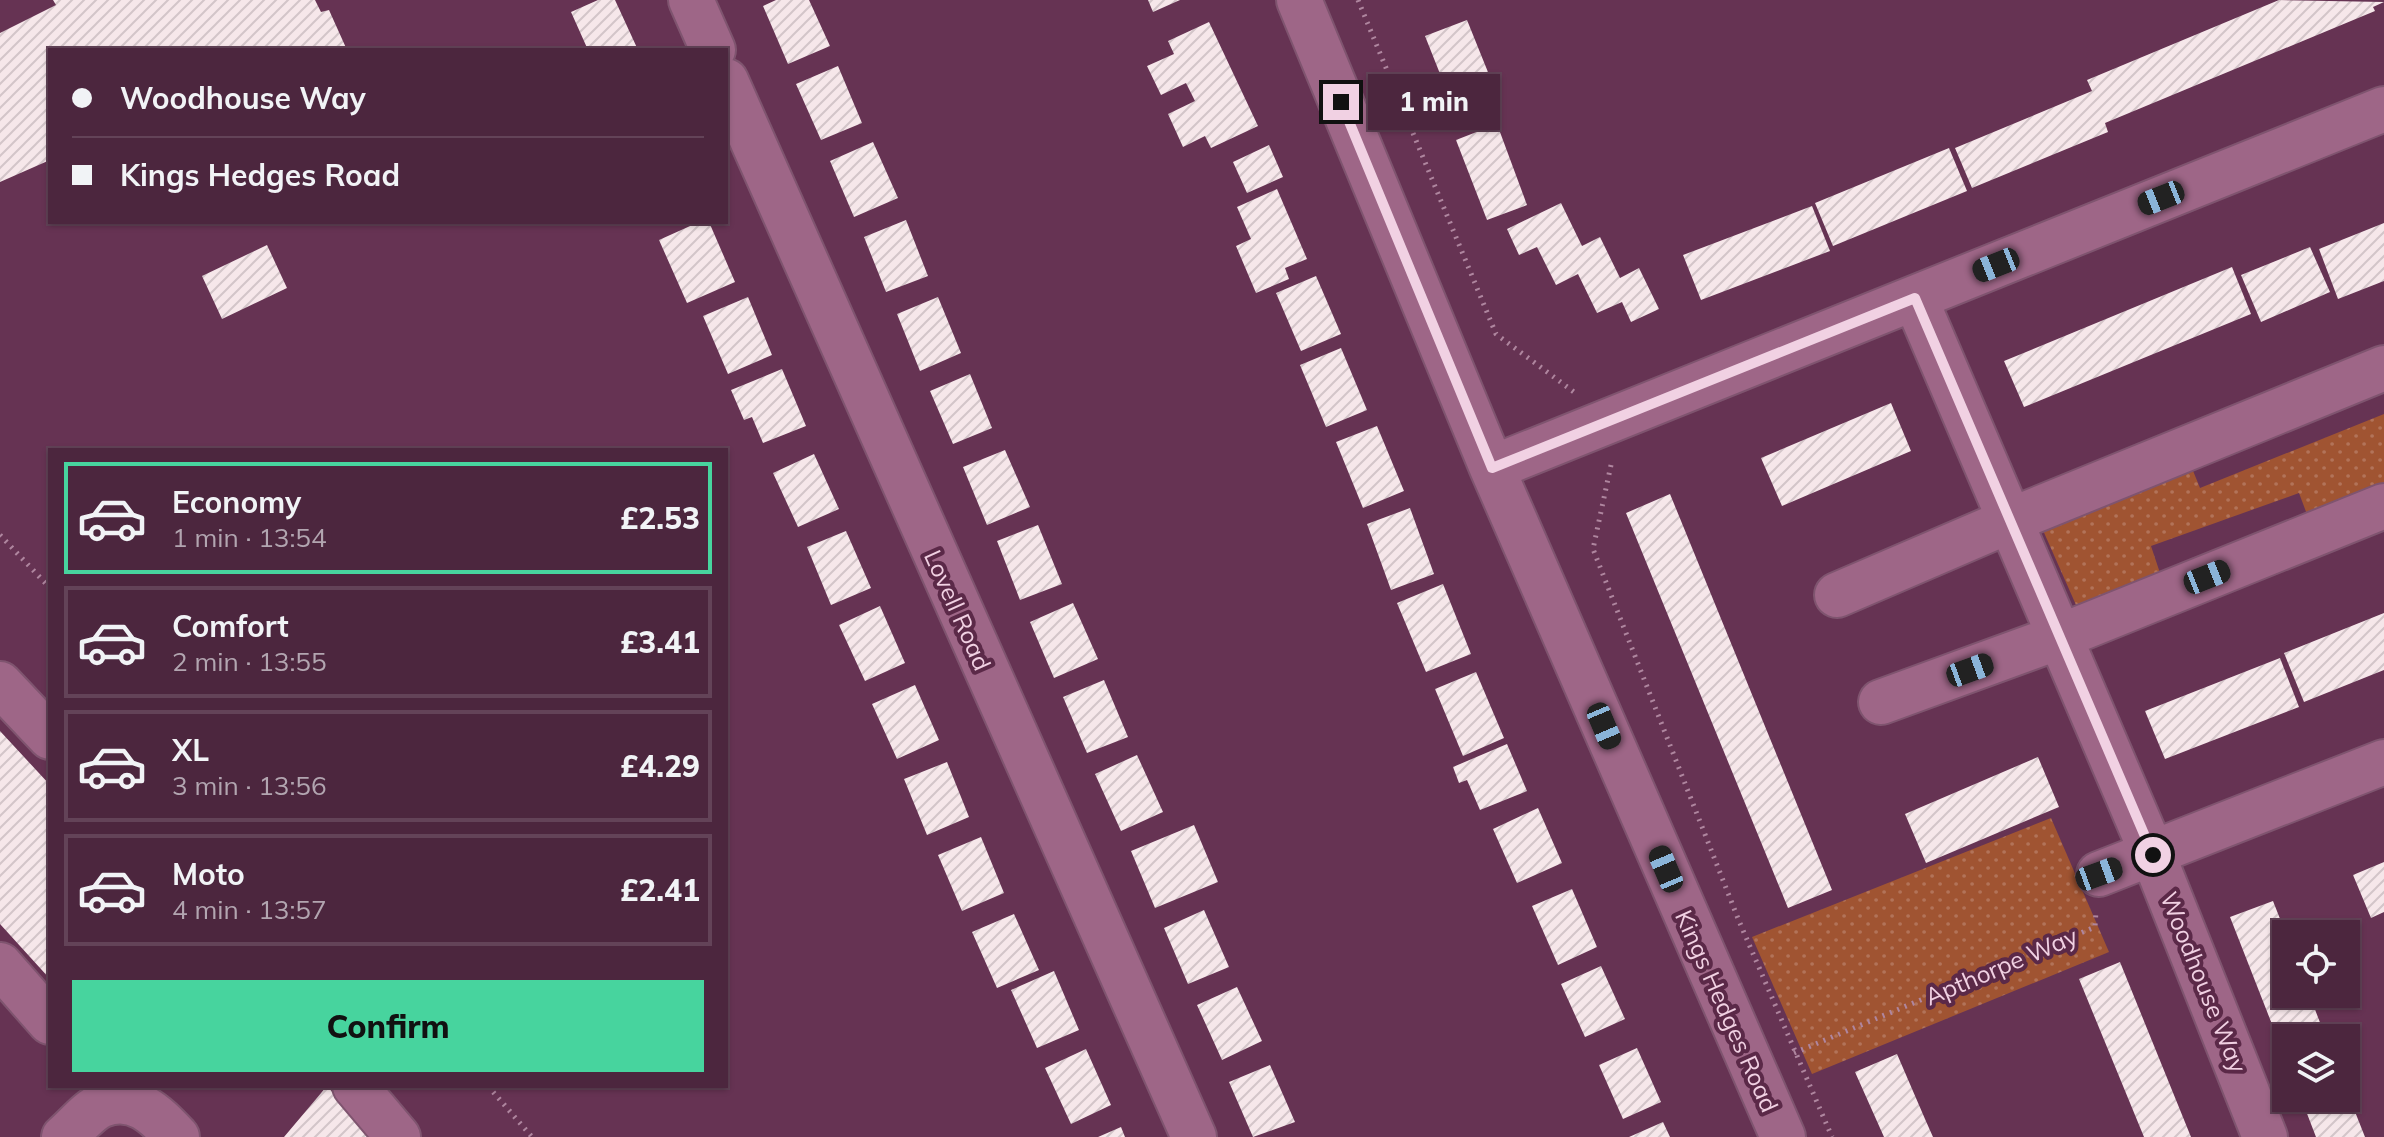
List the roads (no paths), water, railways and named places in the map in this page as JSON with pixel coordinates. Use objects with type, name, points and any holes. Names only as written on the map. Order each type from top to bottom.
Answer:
[{"type":"street","points":[[691,0],[712,48]]},
{"type":"street","name":"Kings Hedges Road","points":[[1299,0],[1492,468],[1783,1137]]},
{"type":"street","name":"Lovell Road","points":[[728,86],[1194,1137]]},
{"type":"street","points":[[1492,468],[2384,109]]},
{"type":"street","name":"Woodhouse Way","points":[[1915,298],[2153,855],[2265,1137]]},
{"type":"street","points":[[1837,595],[2009,521],[2384,368]]},
{"type":"street","points":[[1881,702],[2059,637],[2384,506]]},
{"type":"street","points":[[0,684],[48,735]]},
{"type":"street","points":[[2099,874],[2384,762]]},
{"type":"street","points":[[0,965],[48,1020]]},
{"type":"street","points":[[357,1088],[398,1137]]},
{"type":"street","points":[[64,1137],[114,1094],[148,1106],[177,1137]]}]
